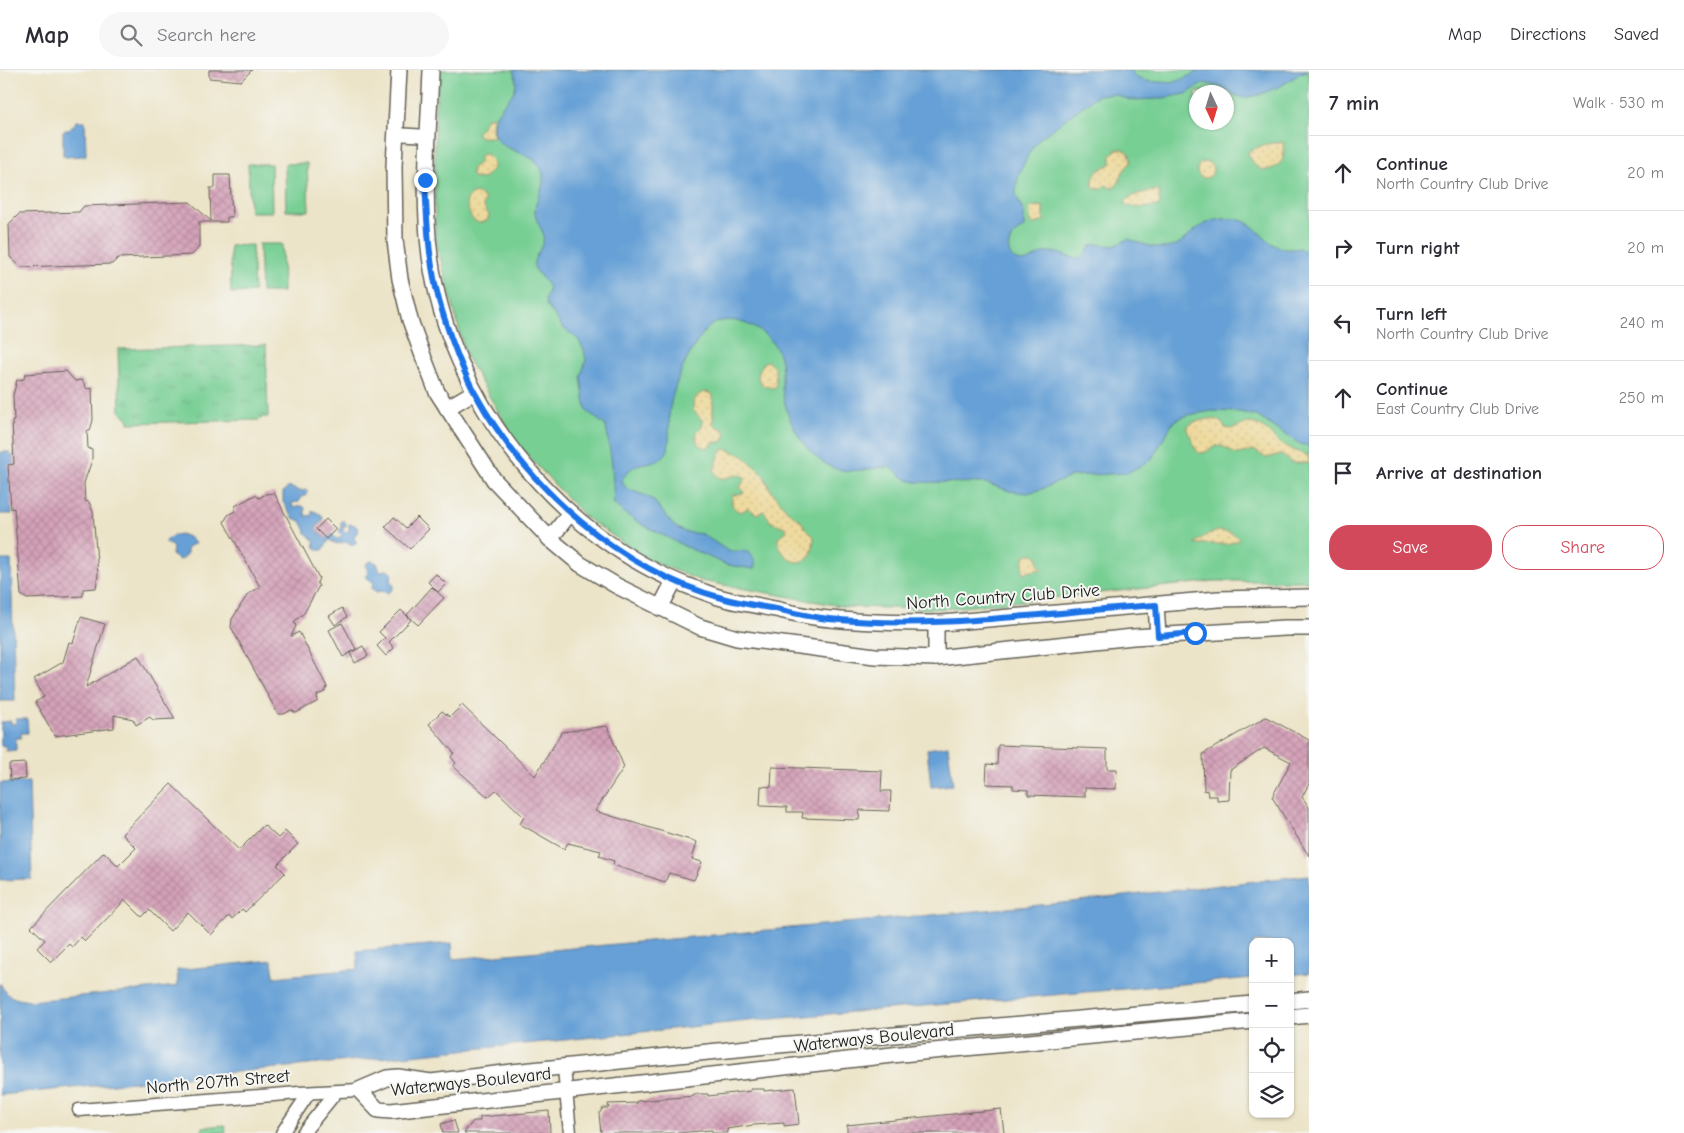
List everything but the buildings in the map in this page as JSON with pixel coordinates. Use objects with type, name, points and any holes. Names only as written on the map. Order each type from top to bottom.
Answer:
[{"type":"street","points":[[399,70],[394,166],[395,240],[400,279],[410,320],[437,392],[494,480],[550,539],[580,564],[617,586],[700,628],[737,638],[875,656],[936,658],[1126,638],[1309,628]]},
{"type":"street","name":"North Country Club Drive","points":[[431,70],[425,180],[430,257],[443,316],[474,392],[488,415],[531,472],[570,513],[613,546],[648,568],[721,598],[818,618],[903,624],[936,623],[1218,599],[1309,597]]},
{"type":"street","points":[[396,134],[428,136]]},
{"type":"street","points":[[447,408],[474,392]]},
{"type":"street","points":[[550,539],[570,513]]},
{"type":"street","points":[[657,606],[674,580]]},
{"type":"street","points":[[1156,605],[1158,636]]},
{"type":"street","points":[[936,623],[936,658]]},
{"type":"street","points":[[1294,1001],[1309,999]]},
{"type":"street","name":"Waterways Boulevard","points":[[1249,1004],[767,1046],[431,1082],[398,1077],[387,1078],[360,1090],[378,1110],[392,1111],[901,1054],[1249,1021]]},
{"type":"street","points":[[1294,1017],[1309,1015]]},
{"type":"street","points":[[564,1068],[570,1133]]},
{"type":"street","name":"North 207th Street","points":[[79,1110],[360,1090]]},
{"type":"street","points":[[303,1133],[336,1092]]},
{"type":"street","points":[[282,1133],[309,1093]]},
{"type":"green space","points":[[439,70],[1309,70],[1309,581],[1216,581],[942,609],[846,607],[701,581],[649,560],[585,517],[517,444],[466,356],[435,237],[435,110]]},
{"type":"green space","points":[[307,163],[309,211],[286,211],[285,164]]},
{"type":"green space","points":[[248,164],[271,164],[272,212],[250,212]]},
{"type":"green space","points":[[259,244],[282,244],[283,292],[261,292]]},
{"type":"green space","points":[[252,245],[254,292],[231,293],[230,246]]},
{"type":"green space","points":[[266,345],[268,417],[263,417],[259,420],[129,423],[129,420],[120,411],[118,349]]},
{"type":"green space","points":[[225,1125],[226,1133],[203,1133],[202,1127]]},
{"type":"sand","points":[[493,116],[492,130],[494,137],[481,137],[477,135],[477,132],[487,118]]},
{"type":"sand","points":[[1283,142],[1284,155],[1281,162],[1270,169],[1258,168],[1248,153],[1266,144]]},
{"type":"sand","points":[[1117,149],[1123,149],[1129,153],[1130,164],[1123,172],[1117,185],[1111,188],[1106,185],[1101,189],[1096,189],[1093,186],[1095,174],[1100,169],[1111,164],[1111,155]]},
{"type":"sand","points":[[484,154],[492,160],[492,170],[483,179],[474,178],[471,174],[472,168],[479,163],[480,156]]},
{"type":"sand","points":[[1202,162],[1208,162],[1213,167],[1211,176],[1202,178],[1197,173],[1197,167]]},
{"type":"sand","points":[[1159,190],[1160,205],[1143,208],[1126,205],[1125,202],[1128,199],[1140,193]]},
{"type":"sand","points":[[475,193],[483,196],[485,201],[483,206],[489,215],[488,220],[480,223],[470,216],[466,203],[469,196]]},
{"type":"sand","points":[[1031,207],[1043,207],[1044,221],[1031,225],[1029,210]]},
{"type":"sand","points":[[767,361],[775,368],[776,385],[774,388],[763,386],[758,378],[759,371],[764,362]]},
{"type":"sand","points":[[704,392],[711,393],[713,396],[713,423],[716,427],[724,429],[726,434],[722,442],[715,442],[707,448],[699,445],[696,439],[697,432],[702,427],[703,421],[693,410],[695,399]]},
{"type":"sand","points":[[1214,419],[1229,429],[1247,423],[1255,424],[1266,430],[1280,443],[1309,456],[1309,463],[1292,463],[1281,454],[1266,458],[1254,450],[1237,454],[1221,445],[1199,453],[1188,433],[1187,427],[1194,422]]},
{"type":"sand","points":[[726,449],[742,455],[764,476],[771,491],[814,537],[810,557],[799,562],[787,557],[781,550],[778,542],[778,538],[787,531],[785,527],[771,522],[764,511],[757,514],[748,508],[741,512],[734,508],[732,504],[733,495],[744,493],[740,487],[746,478],[736,475],[720,478],[717,475],[714,470],[721,451]]},
{"type":"sand","points":[[1219,531],[1233,534],[1239,540],[1227,544],[1194,544],[1206,535]]},
{"type":"sand","points":[[1034,554],[1038,557],[1038,563],[1042,569],[1023,573],[1025,555]]},
{"type":"water","points":[[513,70],[1131,70],[1135,77],[1146,81],[1173,83],[1202,70],[1309,70],[1281,86],[1258,95],[1243,98],[1234,94],[1234,85],[1204,83],[1201,85],[1189,85],[1189,92],[1186,94],[1158,99],[1130,100],[1114,94],[1098,95],[1040,138],[1030,151],[1019,174],[1016,187],[1016,196],[1024,212],[1024,228],[1012,236],[1009,249],[1014,259],[1023,262],[1047,252],[1078,258],[1083,256],[1095,244],[1114,246],[1128,239],[1165,248],[1180,243],[1205,224],[1217,220],[1230,219],[1244,221],[1278,247],[1288,249],[1300,248],[1309,255],[1309,446],[1300,444],[1257,416],[1240,412],[1212,411],[1188,415],[1174,421],[1151,460],[1127,473],[1072,476],[1042,489],[1027,493],[1009,491],[986,483],[916,482],[907,480],[895,470],[887,467],[852,471],[838,469],[826,464],[813,454],[796,432],[783,396],[781,361],[778,351],[769,338],[741,322],[721,321],[712,325],[704,332],[679,377],[670,407],[667,452],[659,460],[635,466],[621,480],[627,489],[653,500],[674,526],[685,532],[702,534],[728,551],[748,551],[754,560],[755,566],[754,569],[727,565],[684,546],[645,526],[624,513],[614,504],[612,464],[606,426],[587,411],[584,398],[581,376],[586,360],[584,350],[578,339],[562,327],[546,305],[545,299],[549,288],[534,266],[535,259],[543,243],[543,234],[535,212],[543,182],[542,171],[532,159],[500,143],[495,136],[493,128],[494,119],[512,94],[516,79]]},
{"type":"water","points":[[77,121],[85,121],[86,155],[66,157],[63,155],[63,132],[69,130]]},
{"type":"water","points":[[0,452],[10,452],[10,455],[13,455],[13,468],[10,468],[12,514],[0,514]]},
{"type":"water","points":[[289,487],[300,491],[307,490],[306,496],[302,496],[299,502],[292,503],[292,506],[295,508],[303,506],[305,508],[305,515],[308,516],[312,515],[312,510],[322,515],[323,520],[315,529],[326,539],[332,534],[337,539],[340,538],[342,535],[339,532],[343,520],[346,523],[343,530],[345,532],[349,531],[349,524],[355,525],[358,528],[354,539],[357,542],[354,545],[345,542],[337,544],[329,540],[323,550],[315,548],[314,541],[306,533],[301,521],[293,518],[283,502],[283,492]]},
{"type":"water","points":[[180,534],[189,537],[195,543],[187,548],[184,558],[179,560],[172,555],[173,547],[165,542],[172,536]]},
{"type":"water","points":[[0,560],[11,560],[15,701],[0,701]]},
{"type":"water","points":[[372,561],[377,563],[380,571],[387,570],[392,573],[391,582],[394,585],[389,593],[377,592],[372,589],[373,582],[366,577],[368,572],[366,566],[367,563]]},
{"type":"water","points":[[16,719],[27,719],[28,733],[21,733],[21,738],[16,738],[16,750],[6,751],[6,746],[1,746],[1,722],[11,721],[11,724],[15,724]]},
{"type":"water","points":[[948,746],[953,785],[931,787],[927,749]]},
{"type":"water","points":[[29,782],[32,879],[0,880],[0,783]]},
{"type":"water","points":[[1309,875],[1309,973],[1294,975],[1294,938],[1249,938],[1249,978],[748,1021],[0,1095],[0,983],[12,997],[31,1001],[178,986],[177,970],[272,960],[274,977],[358,969],[357,951],[452,943],[453,959],[1062,903]]},
{"type":"route","points":[[425,180],[430,257],[443,316],[474,392],[488,415],[536,479],[570,513],[613,546],[648,568],[721,598],[818,618],[903,624],[942,623],[1156,605],[1158,636],[1195,633]]}]
